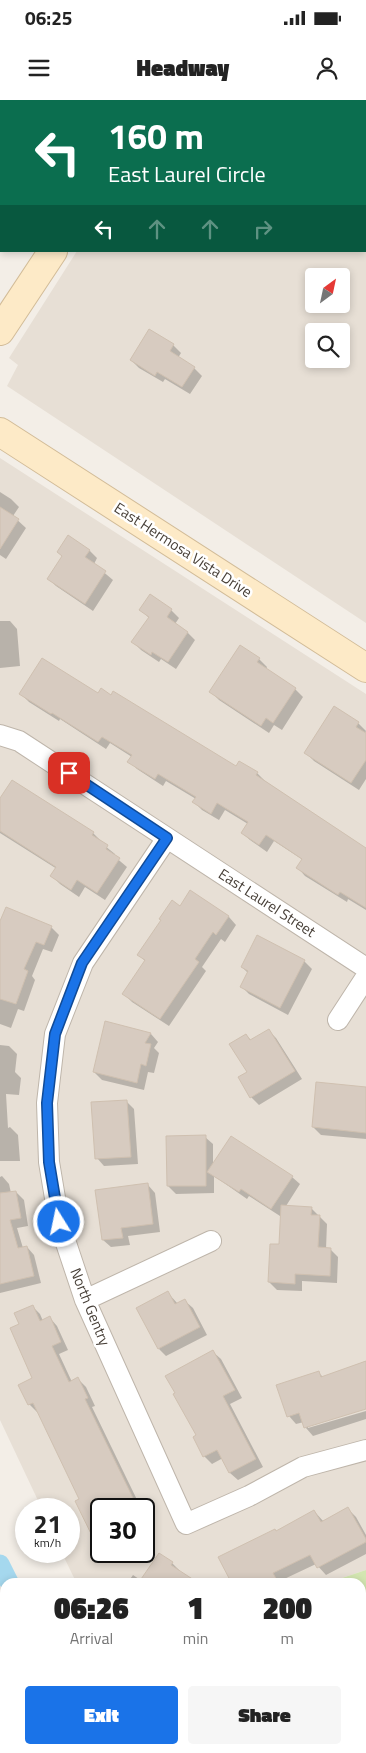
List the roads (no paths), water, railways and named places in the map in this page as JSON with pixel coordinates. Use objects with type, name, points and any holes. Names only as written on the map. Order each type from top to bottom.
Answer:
[{"type":"street","points":[[0,331],[52,252]]},
{"type":"street","name":"East Hermosa Vista Drive","points":[[0,432],[366,668]]},
{"type":"street","name":"East Laurel Street","points":[[0,735],[19,741],[366,968]]},
{"type":"street","name":"North Gentry","points":[[167,838],[82,963],[55,1034],[47,1103],[49,1162],[59,1222],[85,1300],[186,1524],[249,1496],[303,1467],[366,1450]]},
{"type":"street","points":[[338,1020],[366,977]]},
{"type":"street","points":[[85,1300],[211,1241]]},
{"type":"waterway","points":[[0,1564],[7,1578]]}]
